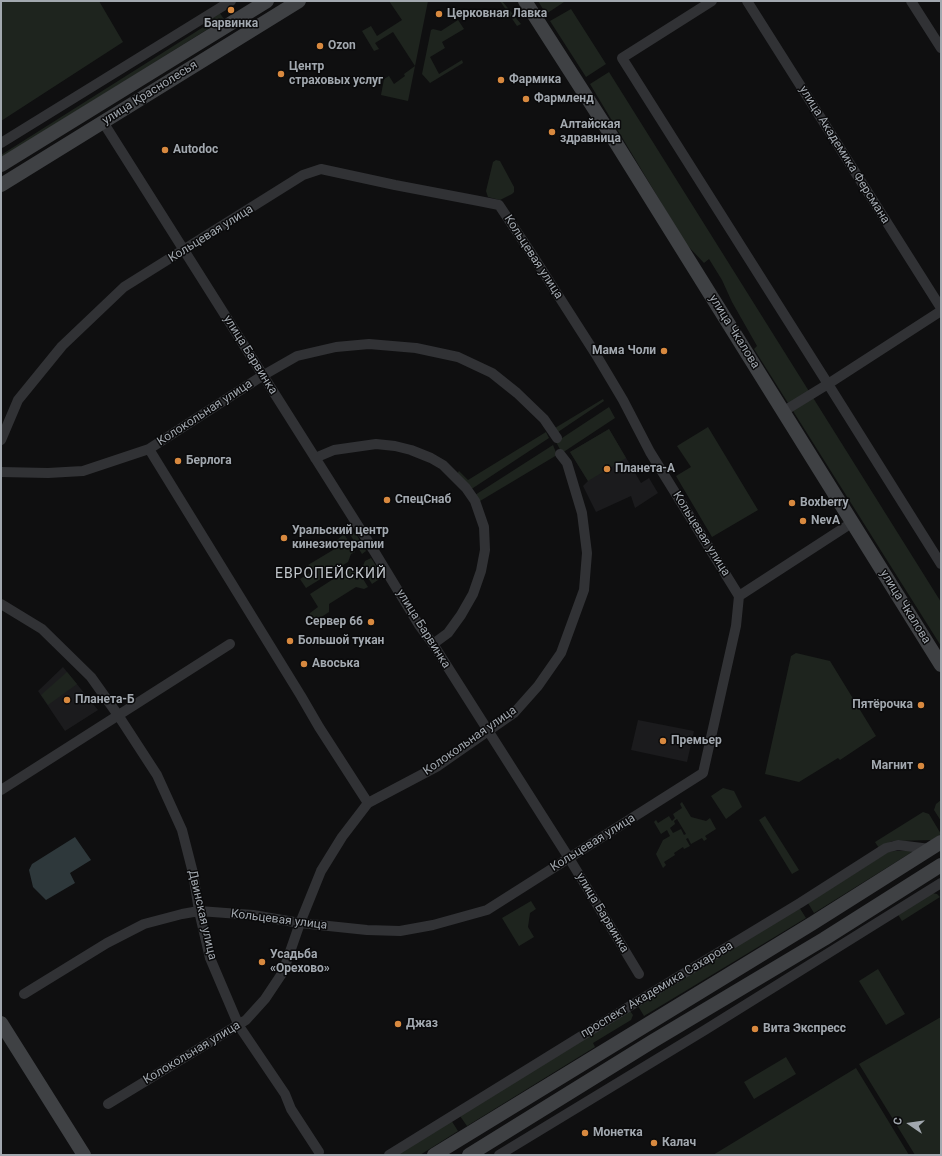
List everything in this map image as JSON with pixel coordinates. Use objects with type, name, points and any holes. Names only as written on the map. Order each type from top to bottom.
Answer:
[{"type":"street","points":[[1,143],[231,1]]},
{"type":"street","name":"улица Краснолесья","points":[[1,165],[267,1]]},
{"type":"street","name":"улица Краснолесья","points":[[1,185],[298,1]]},
{"type":"street","name":"улица Чкалова","points":[[525,1],[784,411],[941,665]]},
{"type":"street","points":[[712,1],[622,58],[941,564]]},
{"type":"street","name":"улица Академика Ферсмана","points":[[747,1],[941,310]]},
{"type":"street","points":[[911,1],[941,48]]},
{"type":"street","name":"улица Барвинка","points":[[103,122],[419,625],[433,644],[487,732],[569,858],[639,974]]},
{"type":"street","name":"Кольцевая улица","points":[[1,440],[18,400],[62,346],[124,287],[184,251],[303,175],[321,169],[499,205],[595,353],[623,400],[650,452],[739,596],[736,626],[703,773],[487,910],[433,925],[400,931],[367,930],[300,923],[254,915],[199,911],[182,914],[144,924],[107,943],[24,994]]},
{"type":"street","points":[[784,411],[941,310]]},
{"type":"street","name":"Колокольная улица","points":[[1,472],[48,473],[83,471],[149,448],[262,376],[297,356],[336,348],[369,344],[416,348],[458,357],[492,373],[517,393],[544,419],[557,438]]},
{"type":"street","points":[[315,458],[334,450],[376,444],[395,446],[411,450],[431,458],[443,465],[466,488],[475,501],[484,527],[485,550],[481,571],[473,594],[461,615],[448,633],[433,644]]},
{"type":"street","name":"Колокольная улица","points":[[149,448],[298,690],[318,727],[368,803]]},
{"type":"street","name":"Колокольная улица","points":[[108,1104],[239,1026],[246,1020],[265,999],[283,972],[300,923],[321,871],[342,837],[368,803],[438,766],[514,713],[538,686],[561,653],[584,590],[587,553],[582,513],[567,463],[560,454]]},
{"type":"street","points":[[739,596],[853,522]]},
{"type":"street","name":"Двинская улица","points":[[1,604],[42,629],[91,677],[157,775],[182,830],[193,873],[199,911],[210,958],[239,1026],[285,1094],[291,1109],[319,1152]]},
{"type":"street","points":[[1,790],[230,644]]},
{"type":"street","name":"проспект Академика Сахарова","points":[[390,1155],[630,1006],[800,903],[886,848],[898,845],[936,845]]},
{"type":"street","name":"проспект Академика Сахарова","points":[[434,1155],[807,927],[936,845]]},
{"type":"street","points":[[469,1155],[824,939],[941,865]]},
{"type":"street","points":[[499,1155],[705,1030],[941,883]]},
{"type":"street","points":[[1,1028],[29,1068],[84,1155]]},
{"type":"shaded area","points":[[1,1],[99,1],[123,42],[1,121]]},
{"type":"shaded area","points":[[389,1],[428,1],[415,66],[393,32],[375,43],[379,49],[374,51],[362,31],[371,26],[377,36],[402,20]]},
{"type":"shaded area","points":[[500,1],[502,1],[521,24],[517,26]]},
{"type":"shaded area","points":[[538,1],[564,1],[564,2],[546,14]]},
{"type":"shaded area","points":[[571,9],[606,64],[586,77],[550,21]]},
{"type":"shaded area","points":[[219,12],[224,19],[1,158],[1,155],[205,26],[208,20]]},
{"type":"shaded area","points":[[458,20],[464,29],[442,42],[445,48],[430,57],[439,74],[462,60],[463,63],[430,83],[422,74],[431,30],[441,31]]},
{"type":"shaded area","points":[[415,66],[408,101],[381,95],[384,79],[389,76],[394,84]]},
{"type":"shaded area","points":[[609,72],[941,602],[941,646],[754,349],[757,346],[732,302],[722,280],[709,259],[704,263],[686,244],[590,84]]},
{"type":"shaded area","points":[[496,160],[500,161],[514,187],[514,192],[512,194],[500,200],[488,197],[486,191],[493,162]]},
{"type":"shaded area","points":[[603,399],[604,401],[558,432],[555,428]]},
{"type":"shaded area","points":[[609,407],[615,418],[562,453],[556,442]]},
{"type":"shaded area","points":[[708,427],[758,510],[712,537],[676,476],[691,467],[677,446]]},
{"type":"shaded area","name":"Планета-А","points":[[609,429],[641,483],[649,478],[658,493],[635,508],[631,496],[596,512],[583,486],[588,481],[570,452]]},
{"type":"shaded area","points":[[609,429],[626,458],[588,481],[570,452]]},
{"type":"shaded area","points":[[546,432],[549,438],[470,490],[457,474],[459,471],[468,480]]},
{"type":"shaded area","points":[[553,445],[557,455],[480,501],[475,495]]},
{"type":"shaded area","points":[[353,532],[356,534],[366,551],[362,554],[349,533]]},
{"type":"shaded area","points":[[344,534],[355,552],[351,554],[348,562],[306,588],[300,579],[311,572],[308,565],[338,547],[337,540]]},
{"type":"shaded area","points":[[371,558],[380,572],[380,577],[378,580],[372,584],[362,568],[365,561]]},
{"type":"shaded area","points":[[352,567],[357,569],[368,587],[364,589],[356,587],[329,604],[329,612],[315,621],[310,620],[310,613],[318,607],[310,594]]},
{"type":"shaded area","points":[[796,653],[830,661],[876,736],[840,760],[838,758],[799,782],[765,774],[791,656]]},
{"type":"shaded area","name":"Планета-Б","points":[[63,667],[98,710],[65,731],[38,691]]},
{"type":"shaded area","points":[[67,672],[77,684],[48,705],[41,695]]},
{"type":"shaded area","name":"Премьер","points":[[638,720],[694,731],[687,762],[631,750]]},
{"type":"shaded area","points":[[723,788],[734,791],[742,807],[726,819],[711,796]]},
{"type":"shaded area","points":[[941,800],[941,821],[934,810],[936,804]]},
{"type":"shaded area","points":[[682,802],[691,817],[706,821],[710,818],[716,829],[705,836],[707,839],[704,841],[702,838],[691,844],[688,838],[686,839],[690,846],[684,849],[683,847],[674,853],[675,855],[664,862],[666,865],[663,868],[656,854],[663,840],[670,836],[667,830],[661,834],[654,822],[656,820],[658,823],[669,816],[672,821],[675,818],[673,814],[682,808],[680,804]],"holes":[[[677,819],[686,834],[684,835],[681,829],[673,833],[670,828],[675,824],[674,821]]]},
{"type":"shaded area","points":[[923,812],[929,814],[941,834],[932,840],[892,841],[879,848],[875,842]]},
{"type":"shaded area","points":[[765,816],[799,870],[792,874],[759,820]]},
{"type":"shaded area","points":[[75,837],[91,860],[70,873],[75,883],[46,900],[33,887],[29,870],[32,864]]},
{"type":"shaded area","points":[[888,852],[912,852],[814,913],[808,903]]},
{"type":"shaded area","points":[[932,893],[937,894],[940,897],[902,921],[897,913]]},
{"type":"shaded area","points":[[531,901],[536,909],[530,913],[528,927],[534,937],[519,946],[502,918]]},
{"type":"shaded area","points":[[799,907],[806,918],[644,1016],[638,1006]]},
{"type":"shaded area","points":[[878,969],[905,1014],[886,1025],[859,981]]},
{"type":"shaded area","points":[[630,1011],[633,1015],[631,1020],[593,1043],[595,1047],[467,1126],[460,1116]]},
{"type":"shaded area","points":[[941,1017],[941,1155],[915,1155],[859,1064]]},
{"type":"shaded area","points":[[786,1057],[796,1074],[754,1099],[744,1082]]},
{"type":"shaded area","points":[[856,1068],[909,1155],[713,1155]]},
{"type":"shaded area","points":[[451,1120],[458,1131],[420,1155],[396,1155]]},
{"type":"place","name":"Барвинка","points":[[231,10]]},
{"type":"place","name":"Церковная Лавка","points":[[439,14]]},
{"type":"place","name":"Ozon","points":[[320,46]]},
{"type":"place","name":"Центр страховых услуг","points":[[281,74]]},
{"type":"place","name":"Фармика","points":[[501,80]]},
{"type":"place","name":"Фармленд","points":[[526,99]]},
{"type":"place","name":"Алтайская здравница","points":[[552,132]]},
{"type":"place","name":"Autodoc","points":[[165,150]]},
{"type":"place","name":"Мама Чоли","points":[[664,351]]},
{"type":"place","name":"Берлога","points":[[178,461]]},
{"type":"place","name":"Планета-А","points":[[607,469]]},
{"type":"place","name":"СпецСнаб","points":[[387,500]]},
{"type":"place","name":"Boxberry","points":[[792,503]]},
{"type":"place","name":"NevA","points":[[803,521]]},
{"type":"place","name":"Уральский центр кинезиотерапии","points":[[284,538]]},
{"type":"place","name":"Сервер 66","points":[[371,622]]},
{"type":"place","name":"Большой тукан","points":[[290,641]]},
{"type":"place","name":"Авоська","points":[[304,664]]},
{"type":"place","name":"Планета-Б","points":[[67,700]]},
{"type":"place","name":"Пятёрочка","points":[[921,705]]},
{"type":"place","name":"Премьер","points":[[663,741]]},
{"type":"place","name":"Магнит","points":[[921,766]]},
{"type":"place","name":"Усадьба «Орехово»","points":[[262,962]]},
{"type":"place","name":"Джаз","points":[[398,1024]]},
{"type":"place","name":"Вита Экспресс","points":[[755,1029]]},
{"type":"place","name":"Монетка","points":[[585,1133]]},
{"type":"place","name":"Калач","points":[[654,1143]]},
{"type":"district","name":"ЕВРОПЕЙСКИЙ","points":[[331,574]]}]
